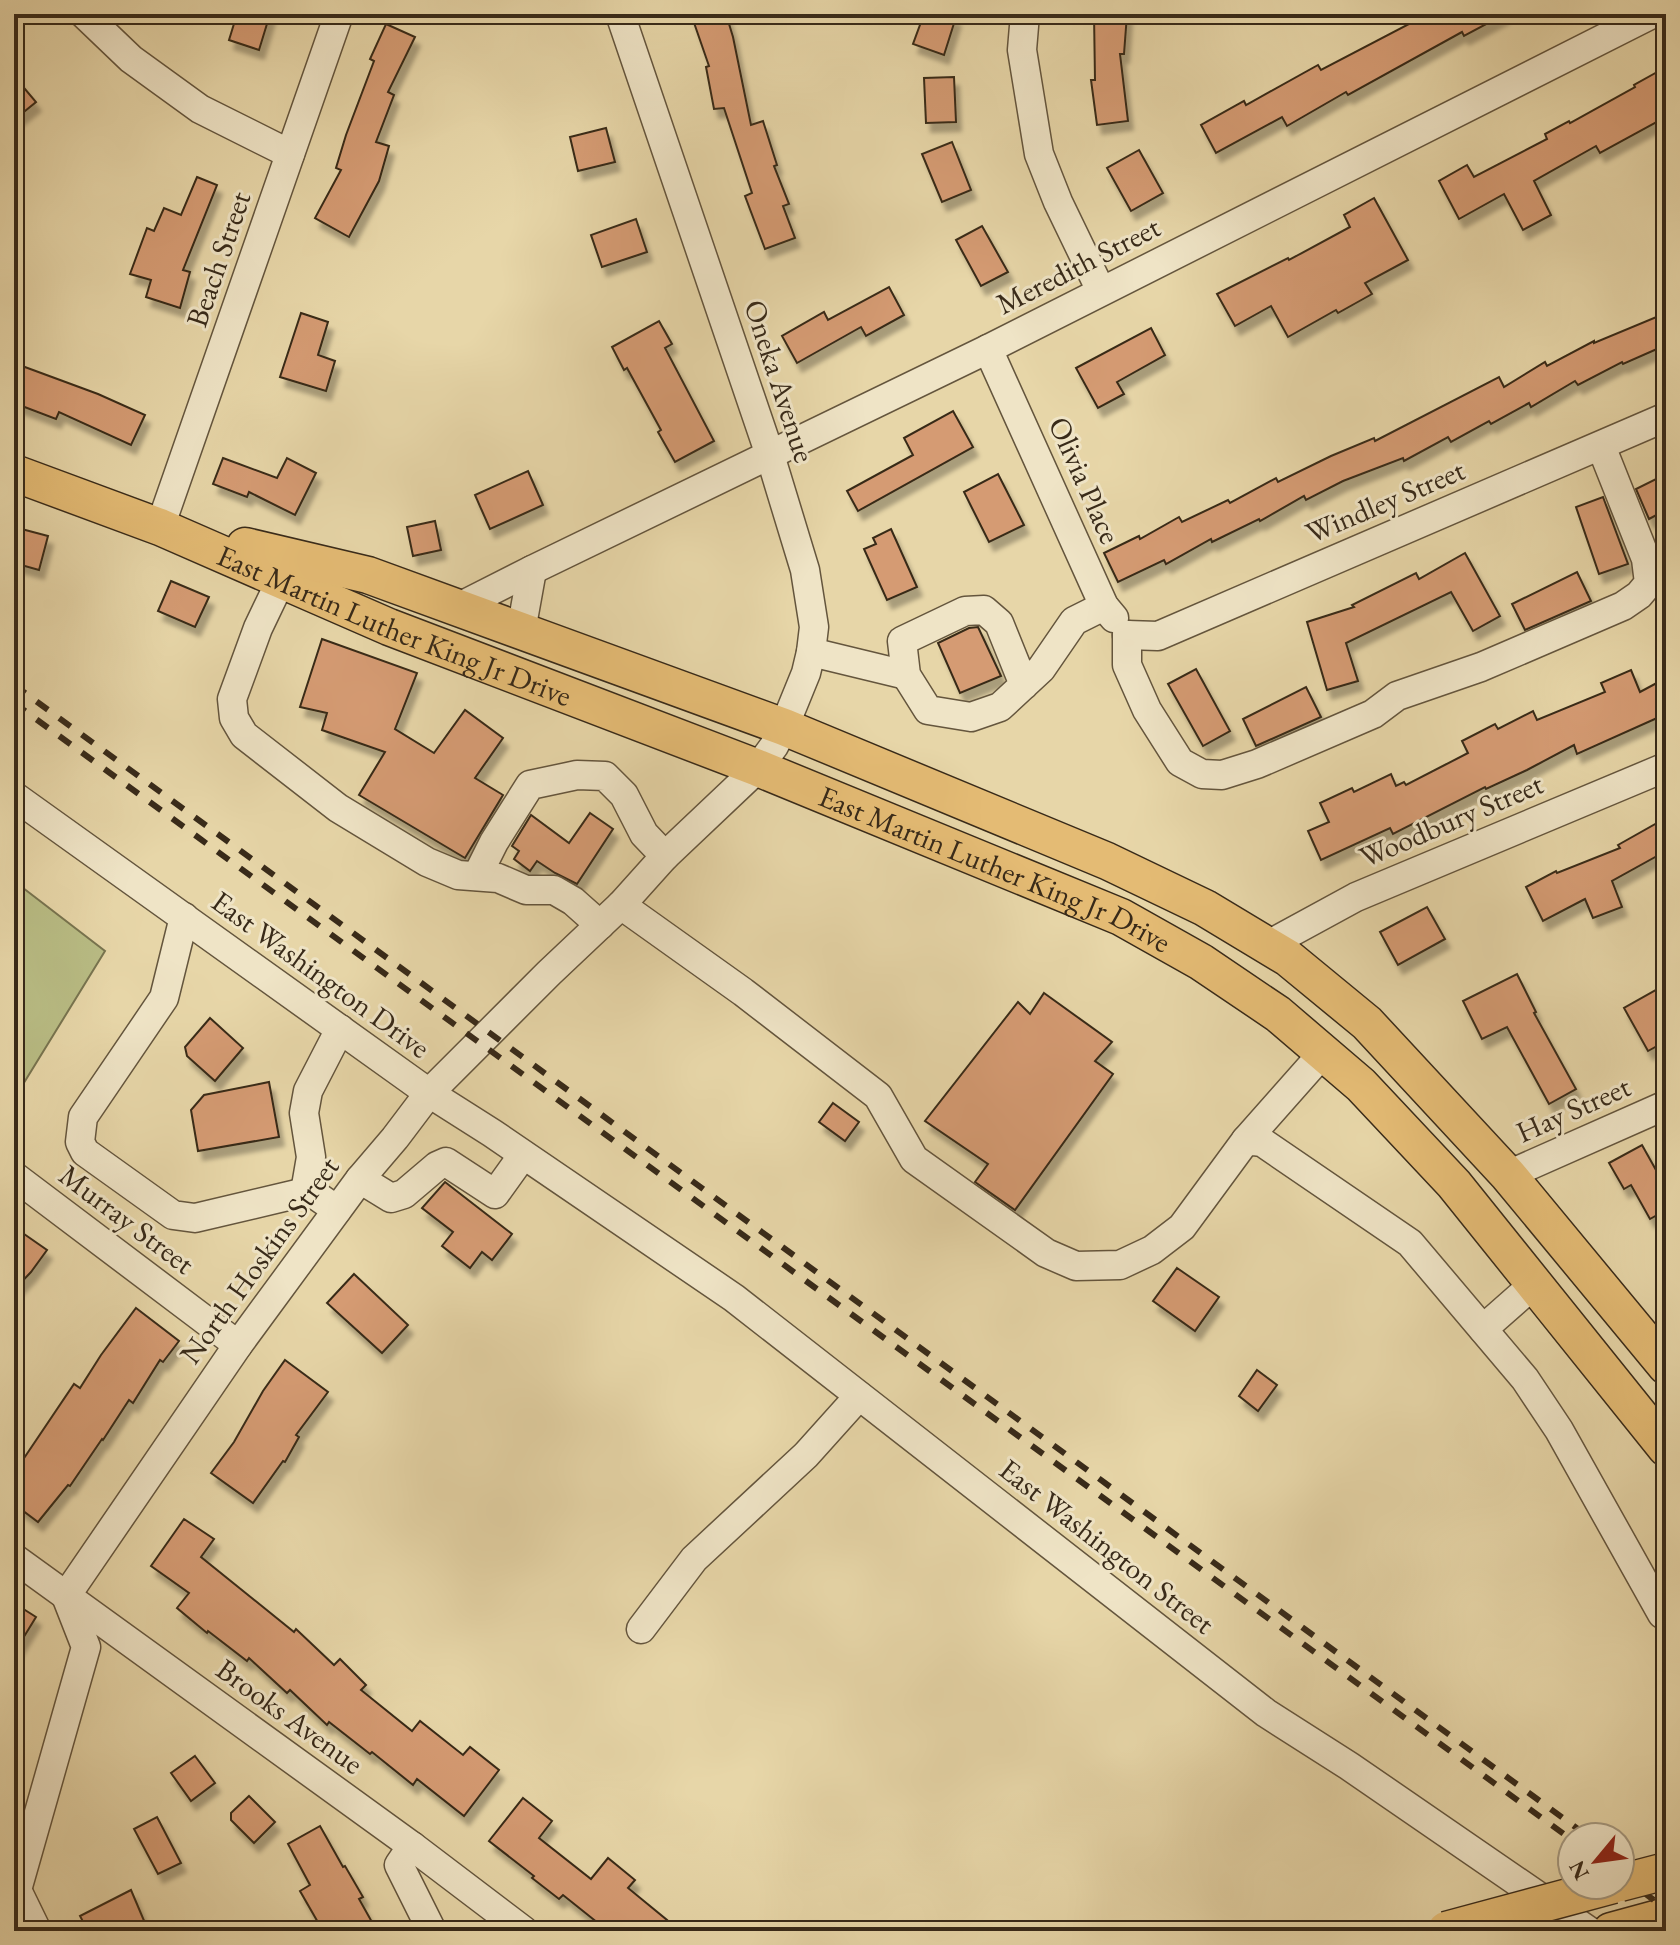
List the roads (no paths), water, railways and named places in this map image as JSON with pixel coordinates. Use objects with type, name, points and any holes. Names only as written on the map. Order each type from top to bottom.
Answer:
[{"type":"main road","name":"East Martin Luther King Jr Drive","points":[[14,473],[160,527],[389,627],[758,768],[1121,917],[1201,962],[1278,1014],[1361,1085],[1454,1184],[1666,1448]]},
{"type":"main road","name":"East Martin Luther King Jr Drive","points":[[160,527],[368,575],[459,607],[784,727],[1107,861],[1205,908],[1288,958],[1367,1023],[1508,1175],[1666,1366]]},
{"type":"main road","points":[[1636,1879],[1666,1871]]},
{"type":"main road","points":[[1444,1931],[1556,1901]]},
{"type":"main road","points":[[1611,1931],[1666,1916]]},
{"type":"street","points":[[84,14],[131,59],[200,109],[290,154]]},
{"type":"street","name":"Beach Street","points":[[160,527],[339,14]]},
{"type":"street","name":"Oneka Avenue","points":[[620,14],[770,455],[805,570],[814,627],[811,652],[806,673],[784,727],[758,768]]},
{"type":"street","points":[[1025,14],[1022,50],[1039,154],[1058,202],[1101,291]]},
{"type":"street","name":"Meredith Street","points":[[459,607],[988,349],[1652,14]]},
{"type":"street","name":"Olivia Place","points":[[988,349],[1104,606],[1127,635]]},
{"type":"street","name":"Windley Street","points":[[1127,635],[1158,636],[1666,417]]},
{"type":"street","points":[[1127,635],[1127,665],[1147,710],[1180,762],[1202,774],[1222,775],[1257,764],[1373,714],[1397,696],[1481,667],[1623,606],[1639,595],[1649,583],[1646,559],[1601,446]]},
{"type":"street","points":[[521,631],[532,570]]},
{"type":"street","points":[[281,580],[258,628],[232,699],[234,718],[244,735],[338,808],[427,862],[458,875],[498,878],[526,890],[554,890],[573,901],[600,925]]},
{"type":"street","points":[[1024,685],[999,623],[984,610],[965,611],[902,641],[906,675],[928,710],[971,717],[1000,707],[1024,685],[1041,669],[1074,621],[1104,606]]},
{"type":"street","points":[[811,652],[906,675]]},
{"type":"street","name":"Woodbury Street","points":[[1266,946],[1356,897],[1666,767]]},
{"type":"street","name":"North Hoskins Street","points":[[66,1596],[238,1345],[360,1179],[429,1093],[621,905],[665,856],[758,768]]},
{"type":"street","points":[[477,876],[494,842],[530,785],[577,775],[605,776],[624,795],[644,834],[665,856]]},
{"type":"street","name":"East Washington Drive","points":[[14,796],[429,1093],[593,1202]]},
{"type":"street","points":[[621,905],[743,992],[878,1096],[914,1159],[1046,1253],[1076,1266],[1120,1265],[1152,1250],[1182,1227],[1246,1140],[1323,1053]]},
{"type":"street","points":[[184,917],[164,998],[83,1117],[80,1142],[85,1152],[173,1215],[195,1218],[305,1192],[314,1194],[337,1210]]},
{"type":"street","points":[[305,1192],[311,1157],[304,1113],[308,1091],[340,1029]]},
{"type":"street","name":"Hay Street","points":[[1508,1175],[1666,1105]]},
{"type":"street","points":[[1246,1140],[1262,1142],[1410,1243],[1525,1379],[1559,1430],[1662,1614]]},
{"type":"street","points":[[360,1179],[391,1198],[404,1194],[446,1162],[495,1194],[523,1155]]},
{"type":"street","name":"Murray Street","points":[[14,1176],[238,1345]]},
{"type":"street","name":"East Washington Street","points":[[593,1202],[734,1298],[1266,1713],[1349,1766],[1589,1931]]},
{"type":"street","points":[[1483,1329],[1534,1284]]},
{"type":"street","points":[[641,1629],[694,1559],[806,1455],[859,1396]]},
{"type":"street","name":"Brooks Avenue","points":[[14,1558],[412,1846],[524,1931]]},
{"type":"street","points":[[37,1931],[16,1892],[86,1647],[66,1596]]},
{"type":"street","points":[[412,1846],[399,1865],[432,1931]]},
{"type":"railway","points":[[14,685],[1567,1821]]},
{"type":"railway","points":[[14,703],[1556,1828]]},
{"type":"railway","points":[[1636,1872],[1666,1894]]},
{"type":"railway","points":[[1636,1887],[1666,1909]]}]
